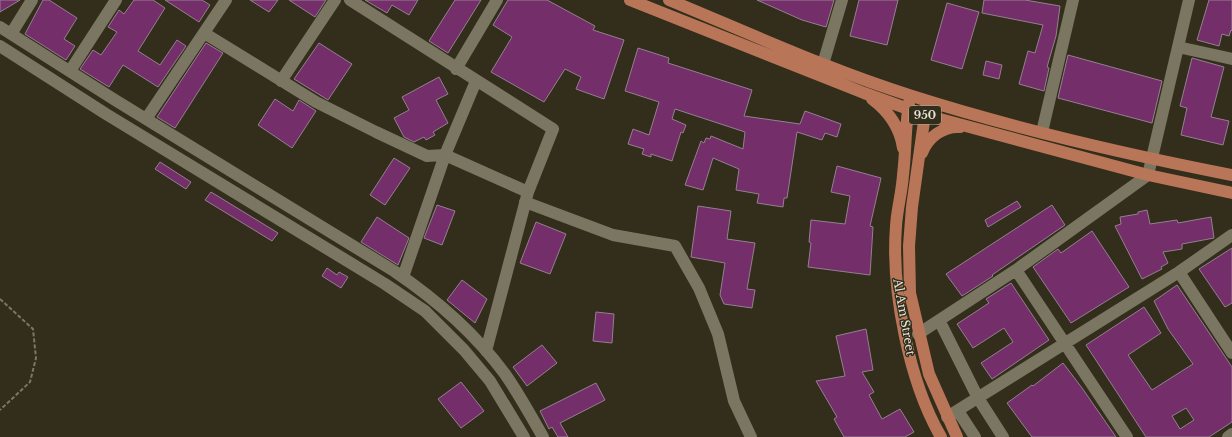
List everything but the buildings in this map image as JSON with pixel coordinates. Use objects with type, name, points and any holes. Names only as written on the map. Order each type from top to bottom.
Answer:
[{"type":"main road","name":"950","points":[[630,0],[864,94],[925,115],[1148,175],[1232,193]]},
{"type":"main road","name":"950","points":[[669,0],[822,64],[910,96],[1152,160],[1232,175]]},
{"type":"main road","points":[[864,94],[882,107],[896,125],[903,146],[904,168]]},
{"type":"main road","name":"Al Am Street","points":[[910,96],[904,168],[896,226],[895,268],[899,306],[918,384],[934,425],[941,437]]},
{"type":"main road","name":"Al Am Street","points":[[926,100],[920,158],[912,207],[909,246],[910,293],[918,334],[929,374],[947,418],[957,437]]},
{"type":"main road","points":[[920,158],[925,145],[933,136],[945,129],[958,126],[971,128]]},
{"type":"street","points":[[11,34],[32,0]]},
{"type":"street","points":[[70,71],[116,0]]},
{"type":"street","points":[[146,119],[226,0]]},
{"type":"street","points":[[281,81],[335,0]]},
{"type":"street","points":[[350,0],[456,69],[553,129],[526,197],[486,351]]},
{"type":"street","points":[[456,69],[497,0]]},
{"type":"street","points":[[822,64],[842,0]]},
{"type":"street","points":[[1042,132],[1073,0]]},
{"type":"street","points":[[918,334],[1016,270],[1148,175],[1189,0]]},
{"type":"street","points":[[0,27],[146,119],[403,277],[434,298],[476,338],[506,375],[543,437]]},
{"type":"street","points":[[204,33],[281,81],[323,105],[426,156],[445,155],[526,197],[613,235],[675,246],[699,288],[718,334],[734,401],[751,437]]},
{"type":"street","points":[[0,46],[113,118],[385,284],[425,311],[464,350],[490,381],[524,437]]},
{"type":"street","points":[[1178,47],[1232,58]]},
{"type":"street","points":[[403,277],[445,155],[476,81]]},
{"type":"street","points":[[947,418],[1179,272],[1232,236]]},
{"type":"street","points":[[1016,270],[1127,437]]},
{"type":"street","points":[[1179,272],[1232,353]]},
{"type":"street","points":[[939,320],[978,398],[1003,437]]},
{"type":"street","points":[[958,411],[975,437]]},
{"type":"street","points":[[1228,437],[1232,434]]},
{"type":"path","points":[[0,299],[33,329],[36,358],[30,382],[0,410]]}]
